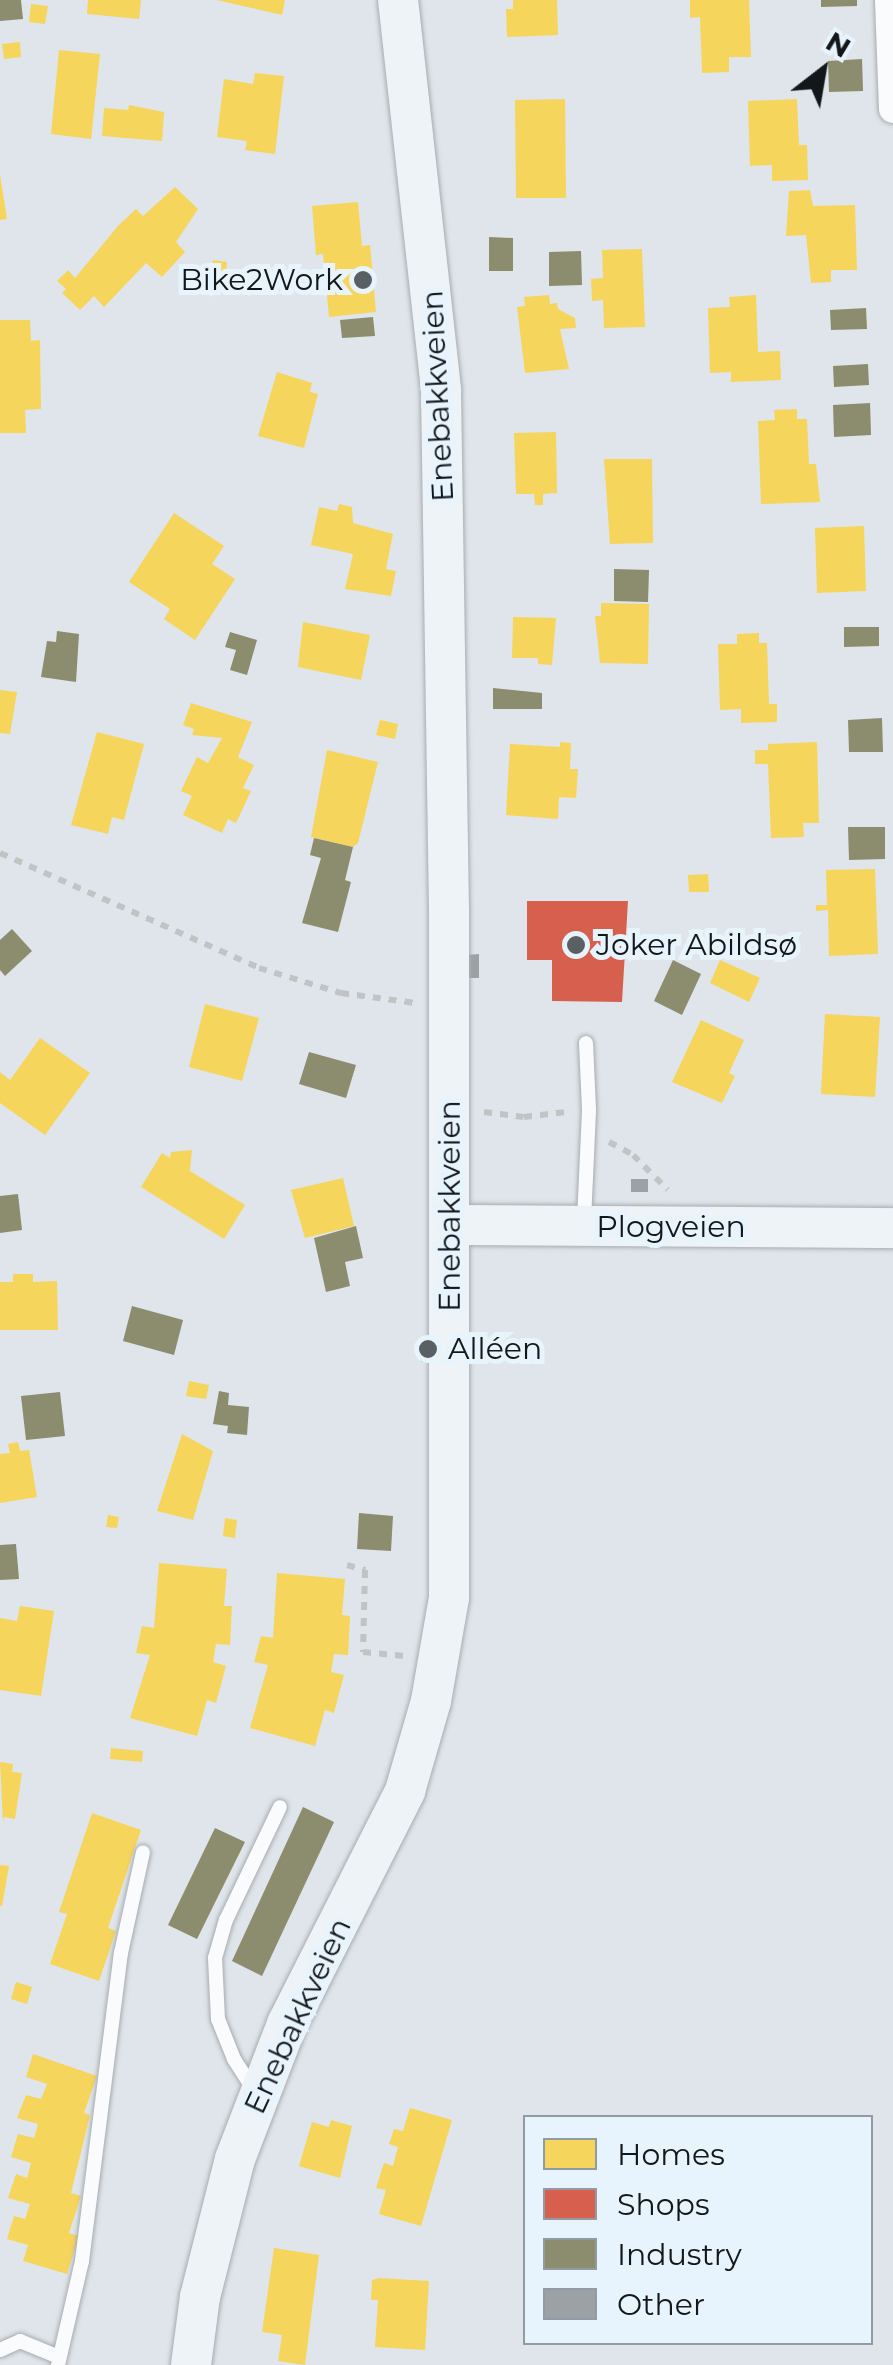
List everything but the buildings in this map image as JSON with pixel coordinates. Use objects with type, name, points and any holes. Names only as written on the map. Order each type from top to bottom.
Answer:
[{"type":"main road","name":"Enebakkveien","points":[[191,2365],[214,2230],[257,2095],[287,2024],[389,1827],[420,1746],[435,1685],[452,1550],[441,389],[398,0]]},
{"type":"main road","name":"Plogveien","points":[[450,1225],[893,1228]]},
{"type":"street","points":[[889,0],[893,109]]},
{"type":"lane","points":[[584,1227],[589,1109],[586,1043]]},
{"type":"lane","points":[[257,2095],[234,2059],[218,2019],[215,1958],[226,1920],[280,1807]]},
{"type":"lane","points":[[0,2350],[20,2341],[59,2361],[82,2262],[120,1953],[143,1852]]},
{"type":"path","points":[[0,853],[260,968],[341,993],[416,1004]]},
{"type":"path","points":[[483,1112],[524,1117],[589,1109]]},
{"type":"path","points":[[610,1142],[642,1162],[679,1202]]},
{"type":"path","points":[[347,1565],[365,1570],[363,1652],[406,1656]]},
{"type":"place","name":"Bike2Work","points":[[363,280]]},
{"type":"place","name":"Joker Abildsø","points":[[576,945]]},
{"type":"place","name":"Alléen","points":[[428,1349]]}]
